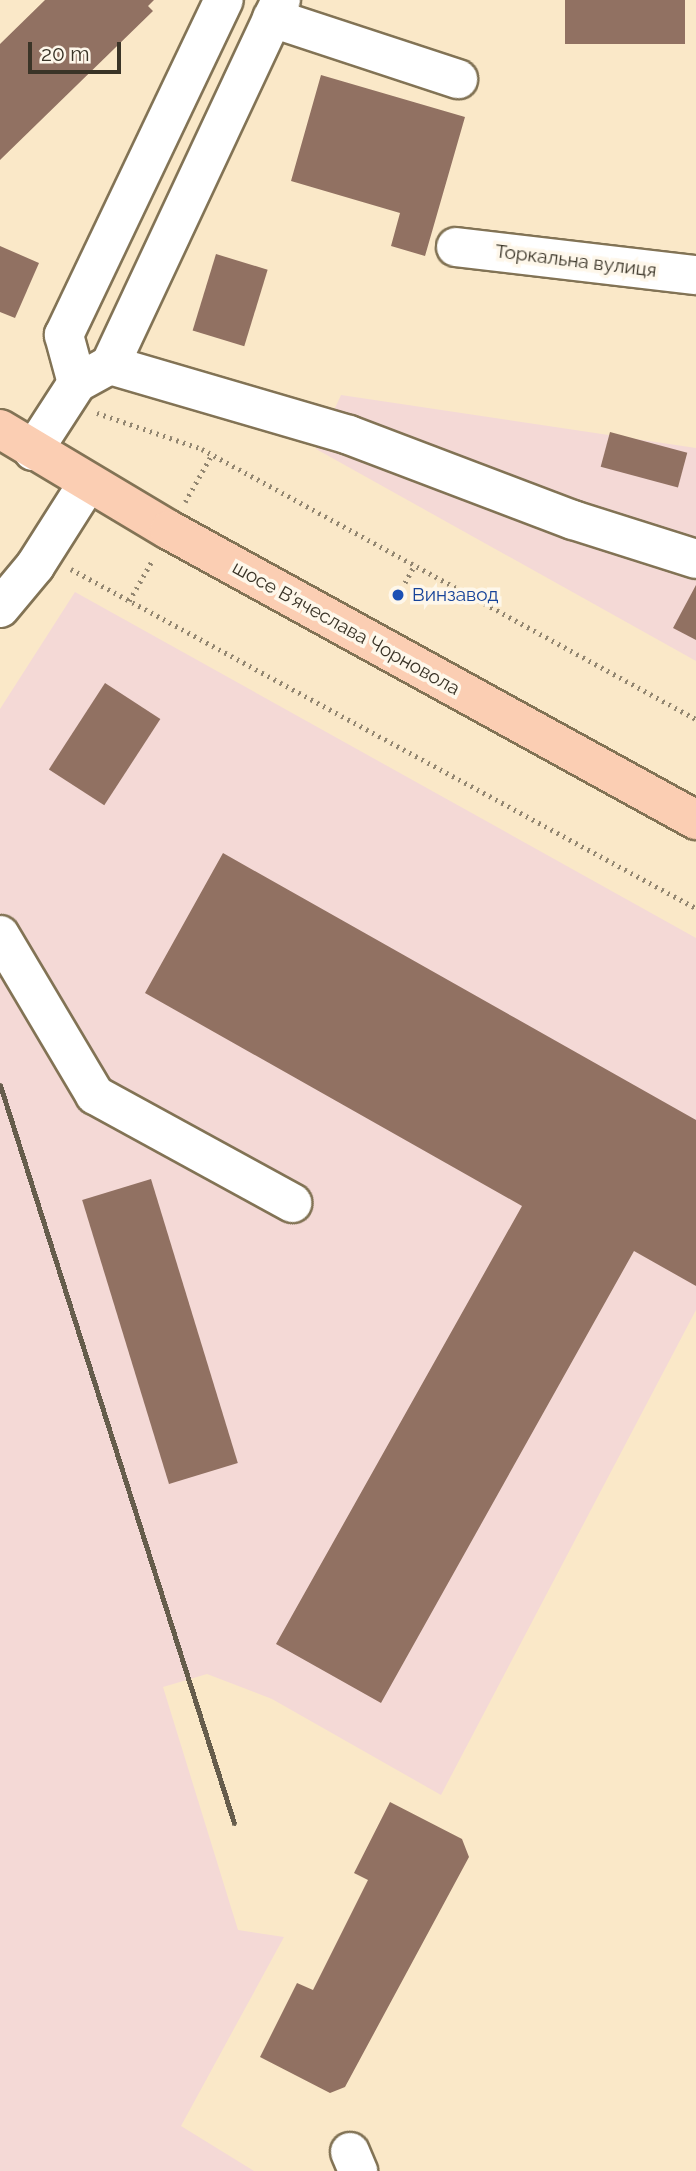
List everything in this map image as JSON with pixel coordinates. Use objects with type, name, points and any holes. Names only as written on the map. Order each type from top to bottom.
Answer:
[{"type":"main road","name":"шосе В'ячеслава Чорновола","points":[[0,429],[88,484],[696,820]]},
{"type":"street","points":[[71,392],[64,335],[224,0]]},
{"type":"street","points":[[33,451],[71,392],[110,365],[276,9],[458,79]]},
{"type":"street","name":"Торкальна вулиця","points":[[456,247],[696,275]]},
{"type":"street","points":[[110,365],[349,435],[573,520],[696,559]]},
{"type":"street","points":[[0,608],[26,562],[88,484]]},
{"type":"street","points":[[0,935],[95,1096],[292,1203]]},
{"type":"path","points":[[71,392],[202,449],[696,719]]},
{"type":"path","points":[[26,562],[696,908]]},
{"type":"path","points":[[398,595],[415,564]]},
{"type":"shaded area","points":[[341,395],[696,448],[696,661],[316,449]]},
{"type":"shaded area","points":[[75,592],[696,938],[696,1310],[441,1795],[272,1699],[207,1674],[163,1687],[238,1930],[284,1937],[181,2126],[254,2171],[0,2171],[0,709]]},
{"type":"building","points":[[45,0],[154,0],[148,6],[153,11],[0,160],[0,44]]},
{"type":"building","points":[[565,0],[685,0],[685,44],[565,44]]},
{"type":"building","points":[[321,75],[465,117],[425,256],[391,246],[400,213],[291,181]]},
{"type":"building","points":[[0,246],[39,263],[15,318],[0,312]]},
{"type":"building","points":[[216,254],[268,270],[244,346],[193,331]]},
{"type":"building","points":[[610,432],[687,453],[678,487],[601,467]]},
{"type":"building","points":[[696,585],[696,640],[673,628]]},
{"type":"building","points":[[105,683],[160,719],[104,805],[49,769]]},
{"type":"building","points":[[223,853],[696,1120],[696,1286],[634,1251],[381,1703],[276,1644],[522,1206],[145,993]]},
{"type":"building","points":[[151,1179],[238,1463],[169,1484],[82,1200]]},
{"type":"building","points":[[390,1802],[462,1839],[469,1857],[345,2087],[330,2093],[260,2057],[297,1983],[313,1990],[368,1880],[354,1873]]},
{"type":"railway","points":[[0,1085],[234,1823]]},
{"type":"place","name":"Винзавод","points":[[398,595]]}]
